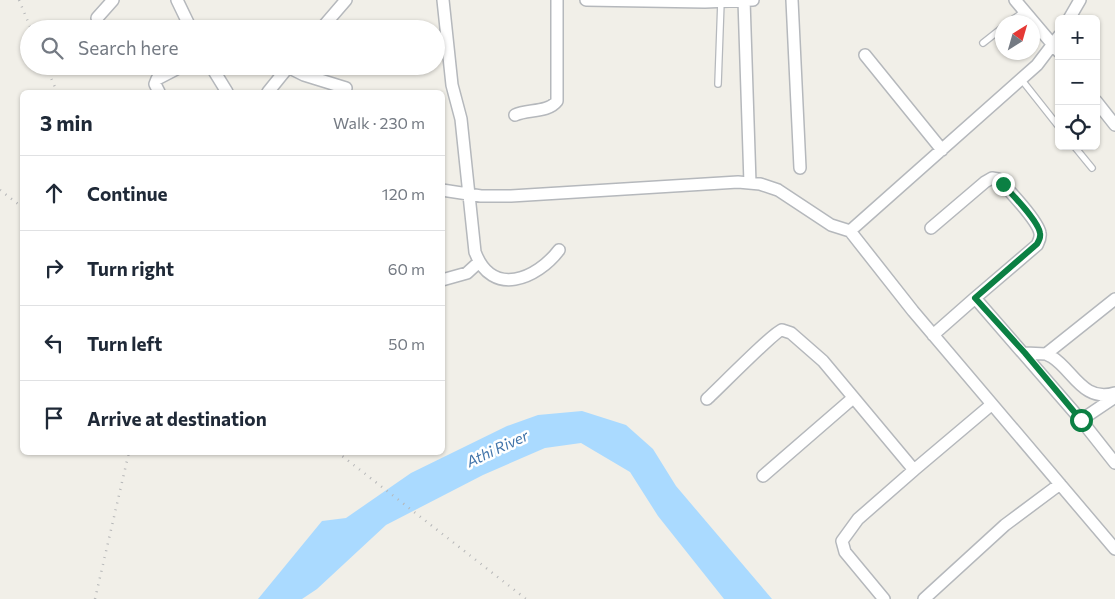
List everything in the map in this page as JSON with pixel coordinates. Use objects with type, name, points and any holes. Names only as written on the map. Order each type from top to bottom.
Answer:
[{"type":"street","points":[[97,18],[113,0]]},
{"type":"street","points":[[177,0],[187,20]]},
{"type":"street","points":[[329,20],[346,0]]},
{"type":"street","points":[[443,0],[452,85],[461,119],[475,252],[479,262],[487,273],[494,277],[502,280],[512,279],[532,275],[551,261],[559,250]]},
{"type":"street","points":[[515,115],[526,111],[549,108],[557,101],[557,0]]},
{"type":"street","points":[[586,0],[753,0]]},
{"type":"street","points":[[744,0],[750,182]]},
{"type":"street","points":[[792,0],[800,168]]},
{"type":"street","points":[[1015,0],[1055,42]]},
{"type":"street","points":[[1071,15],[1080,0]]},
{"type":"street","points":[[850,231],[1021,79],[1055,46]]},
{"type":"street","points":[[865,55],[942,150]]},
{"type":"street","points":[[158,90],[155,84],[157,79],[165,75]]},
{"type":"street","points":[[217,75],[226,90]]},
{"type":"street","points":[[270,90],[282,75]]},
{"type":"street","points":[[304,75],[346,88]]},
{"type":"street","points":[[1100,104],[1111,111],[1115,125]]},
{"type":"street","points":[[931,228],[992,178],[998,179],[1003,184],[1040,232],[1037,244],[933,335]]},
{"type":"street","points":[[445,190],[481,196],[511,196],[695,183],[750,182],[778,190],[831,225],[850,231],[933,335],[1115,549]]},
{"type":"street","points":[[445,279],[466,274],[479,262]]},
{"type":"street","points":[[975,298],[1025,353],[1115,463]]},
{"type":"street","points":[[1046,354],[1115,299]]},
{"type":"street","points":[[707,399],[750,360],[770,337],[782,330],[791,333],[823,361],[914,470]]},
{"type":"street","points":[[1025,353],[1046,354],[1056,359],[1081,388],[1100,394],[1115,395]]},
{"type":"street","points":[[1081,420],[1115,395]]},
{"type":"street","points":[[762,476],[853,398]]},
{"type":"street","points":[[884,599],[845,552],[842,541],[858,520],[991,404]]},
{"type":"street","points":[[924,599],[1010,520],[1060,484]]},
{"type":"lane","points":[[718,84],[721,1]]},
{"type":"lane","points":[[1019,15],[1024,11]]},
{"type":"lane","points":[[983,43],[995,34]]},
{"type":"lane","points":[[1021,79],[1055,122]]},
{"type":"lane","points":[[1077,150],[1092,168]]},
{"type":"water","name":"Athi River","points":[[582,411],[626,425],[653,449],[676,486],[772,599],[724,599],[658,516],[630,472],[581,443],[545,448],[483,475],[386,525],[317,589],[302,599],[258,599],[322,521],[346,518],[411,473],[507,426],[538,415]]},
{"type":"railway","points":[[19,0],[27,20]]},
{"type":"railway","points":[[50,75],[56,90]]},
{"type":"railway","points":[[0,190],[20,205]]},
{"type":"railway","points":[[95,599],[128,455]]},
{"type":"railway","points":[[341,455],[526,599]]},
{"type":"route","points":[[1003,184],[1035,223],[1040,232],[1040,238],[1037,244],[975,298],[1025,353],[1081,420]]}]
